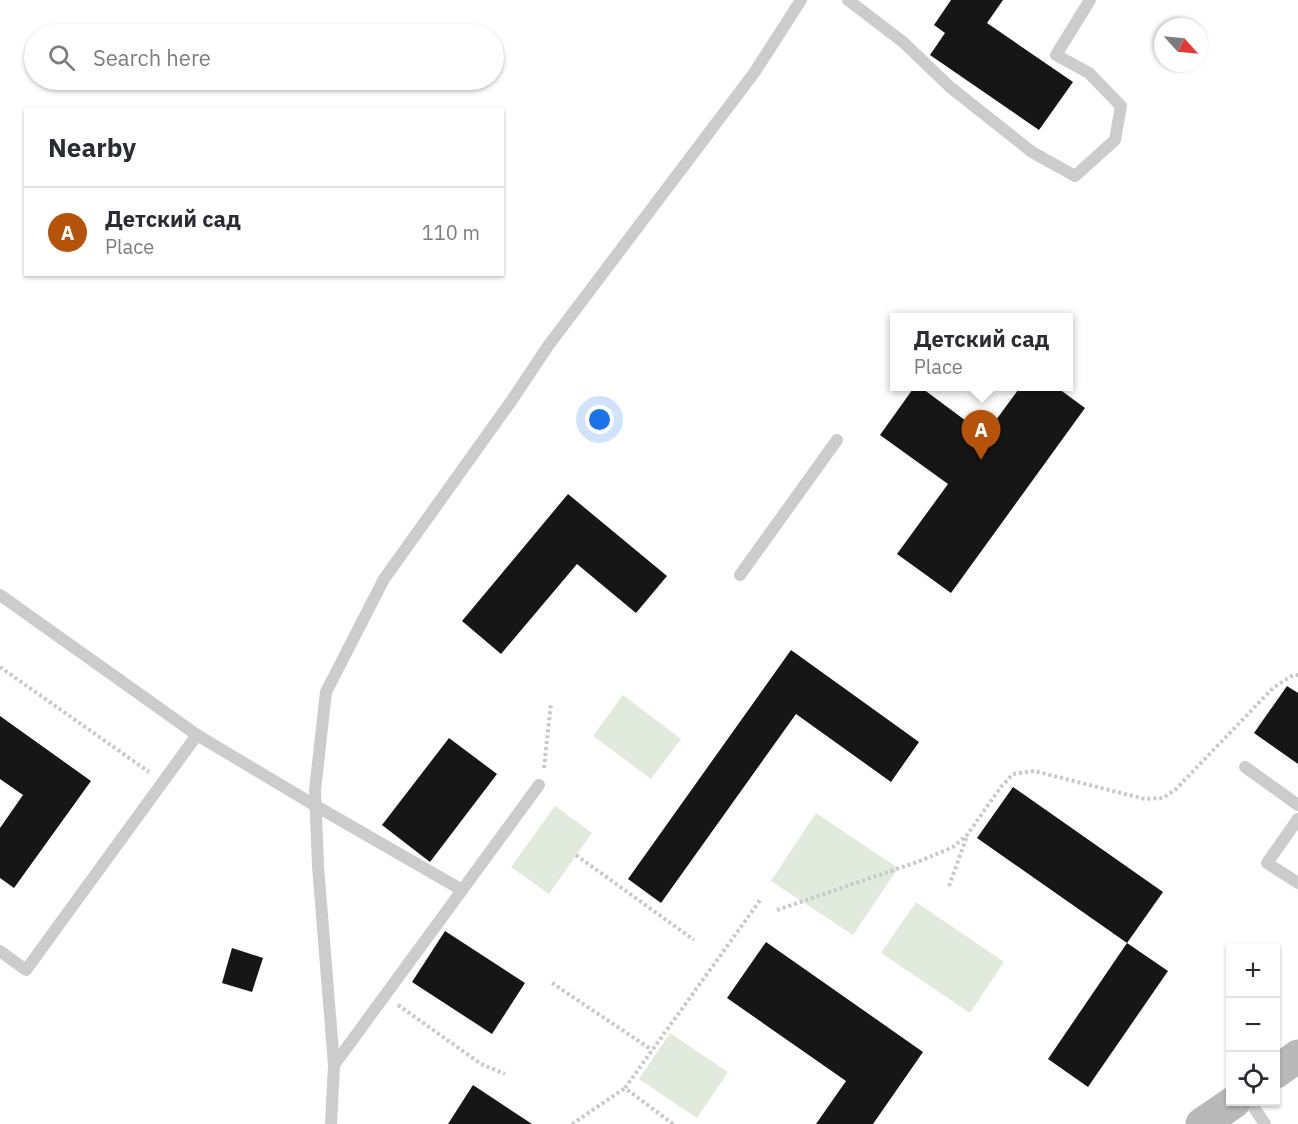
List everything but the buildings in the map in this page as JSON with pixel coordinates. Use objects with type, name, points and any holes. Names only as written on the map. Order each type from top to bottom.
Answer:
[{"type":"street","points":[[1280,1069],[1298,1056]]},
{"type":"street","points":[[1202,1124],[1227,1106]]},
{"type":"lane","points":[[332,1124],[334,1065],[318,866],[315,790],[326,692],[384,579],[548,346],[754,73],[801,0]]},
{"type":"lane","points":[[848,0],[903,42],[950,87],[1032,152],[1075,176],[1115,140],[1121,106],[1089,73],[1056,55],[1090,0]]},
{"type":"lane","points":[[740,576],[837,440]]},
{"type":"lane","points":[[0,595],[197,735],[462,890]]},
{"type":"lane","points":[[0,951],[26,970],[197,735]]},
{"type":"lane","points":[[1245,767],[1298,805]]},
{"type":"lane","points":[[334,1065],[539,785]]},
{"type":"lane","points":[[1298,819],[1267,863],[1298,884]]},
{"type":"lane","points":[[1253,1106],[1265,1124]]},
{"type":"path","points":[[0,667],[163,782]]},
{"type":"path","points":[[777,910],[920,861],[953,847],[967,835],[1013,774],[1034,771],[1145,799],[1163,798],[1175,790],[1273,688],[1293,675],[1298,675]]},
{"type":"path","points":[[539,785],[544,767],[551,703]]},
{"type":"path","points":[[949,886],[967,835]]},
{"type":"path","points":[[576,855],[694,940]]},
{"type":"path","points":[[572,1124],[625,1088],[761,899]]},
{"type":"path","points":[[552,983],[652,1050]]},
{"type":"path","points":[[385,995],[481,1064],[506,1074]]},
{"type":"path","points":[[625,1088],[673,1124]]},
{"type":"shaded area","points":[[623,695],[681,739],[651,779],[593,736]]},
{"type":"shaded area","points":[[555,806],[592,833],[549,894],[511,867]]},
{"type":"shaded area","points":[[816,813],[898,868],[853,935],[771,881]]},
{"type":"shaded area","points":[[916,902],[1004,962],[970,1013],[881,953]]},
{"type":"shaded area","points":[[670,1033],[728,1072],[697,1118],[639,1079]]},
{"type":"place","name":"Детский сад","points":[[981,460]]}]
